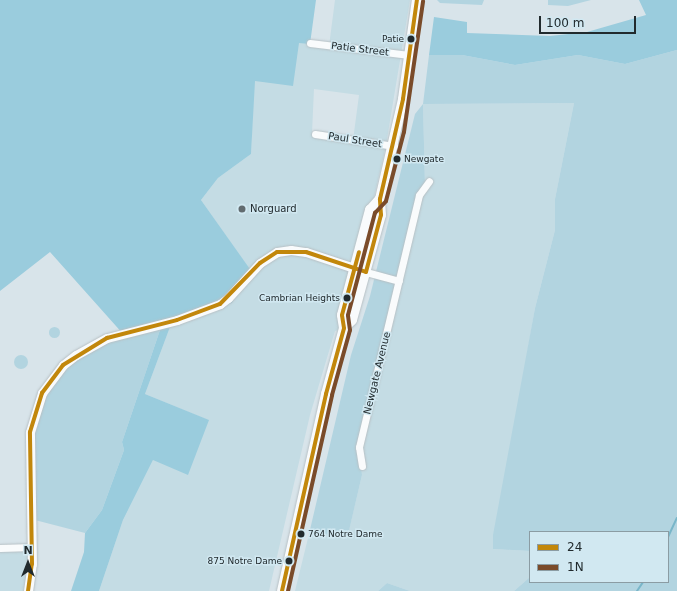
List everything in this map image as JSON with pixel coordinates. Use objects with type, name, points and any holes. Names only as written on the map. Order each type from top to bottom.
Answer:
[{"type":"main road","points":[[344,328],[352,320],[381,215],[380,199],[394,146],[417,0]]},
{"type":"main road","points":[[282,591],[326,394],[344,328],[342,315],[370,210],[380,199]]},
{"type":"street","name":"Patie Street","points":[[310,43],[409,55]]},
{"type":"street","name":"Paul Street","points":[[315,134],[394,146]]},
{"type":"street","name":"Newgate Avenue","points":[[362,466],[359,447],[419,195],[429,181]]},
{"type":"street","points":[[28,591],[32,572],[28,450],[31,421],[42,393],[63,365],[86,348],[107,338],[177,320],[220,304],[228,298],[260,263],[277,252],[291,250],[306,252],[354,269],[399,281]]},
{"type":"street","points":[[0,548],[32,547]]},
{"type":"shaded area","points":[[0,0],[316,0],[310,44],[299,43],[293,86],[255,81],[251,154],[218,178],[201,200],[252,272],[238,289],[232,303],[170,327],[145,394],[209,420],[188,475],[153,460],[123,520],[99,591],[71,591],[84,552],[85,533],[102,510],[124,450],[122,442],[161,327],[124,335],[50,252],[0,291]]},
{"type":"shaded area","points":[[335,0],[410,0],[386,145],[344,328],[335,331],[310,415],[269,591],[99,591],[123,520],[153,460],[208,420],[145,394],[170,327],[232,303],[238,289],[252,273],[201,200],[218,178],[251,154],[254,81],[299,42],[329,46]],"holes":[[[314,89],[359,95],[353,140],[312,133]]]},
{"type":"shaded area","points":[[437,0],[484,0],[482,5],[440,3]]},
{"type":"shaded area","points":[[548,0],[591,0],[568,6],[548,5]]},
{"type":"shaded area","points":[[639,0],[677,0],[677,50],[625,64],[578,55],[515,65],[462,55],[429,55],[434,17],[467,22],[467,33],[550,36],[587,32],[646,15]]},
{"type":"shaded area","points":[[677,50],[677,591],[514,591],[529,578],[529,583],[669,583],[669,531],[529,531],[529,551],[493,549],[493,535],[535,308],[555,230],[555,199],[574,103],[423,104],[429,55],[462,55],[515,65],[578,55],[625,64]]},
{"type":"shaded area","points":[[574,103],[555,199],[555,230],[535,308],[493,549],[529,551],[529,578],[514,591],[410,591],[387,583],[378,591],[295,591],[309,534],[348,534],[362,475],[359,456],[425,185],[423,104]]},
{"type":"shaded area","points":[[423,104],[425,185],[359,447],[362,475],[348,535],[309,534],[351,355],[370,296],[415,114]]},
{"type":"shaded area","points":[[54,326],[58,328],[60,332],[58,336],[54,338],[50,336],[48,332],[50,328]]},
{"type":"shaded area","points":[[161,327],[122,442],[124,450],[102,510],[85,533],[31,519],[29,443],[50,381],[91,346]]},
{"type":"shaded area","points":[[18,355],[24,355],[28,359],[28,365],[24,369],[18,369],[14,365],[14,359]]},
{"type":"shaded area","points":[[32,547],[28,591],[0,591],[0,549]]},
{"type":"shaded area","points":[[387,583],[410,591],[378,591]]},
{"type":"waterway","points":[[669,535],[677,518]]},
{"type":"waterway","points":[[637,591],[642,583]]},
{"type":"transit line","name":"24","points":[[28,591],[32,564],[30,432],[42,393],[63,365],[107,338],[177,320],[220,304],[260,263],[277,252],[306,252],[366,272],[381,215],[380,199],[403,99],[417,0]]},
{"type":"transit line","name":"1N","points":[[288,591],[332,395],[350,330],[348,315],[375,213],[386,201],[404,132],[423,1]]},
{"type":"transit line","name":"24","points":[[282,591],[326,394],[344,328],[342,315],[359,252]]},
{"type":"place","name":"Patie","points":[[411,39]]},
{"type":"place","name":"Newgate","points":[[397,159]]},
{"type":"place","name":"Norguard","points":[[242,209]]},
{"type":"place","name":"Cambrian Heights","points":[[347,298]]},
{"type":"place","name":"764 Notre Dame","points":[[301,534]]},
{"type":"place","name":"875 Notre Dame","points":[[289,561]]}]
